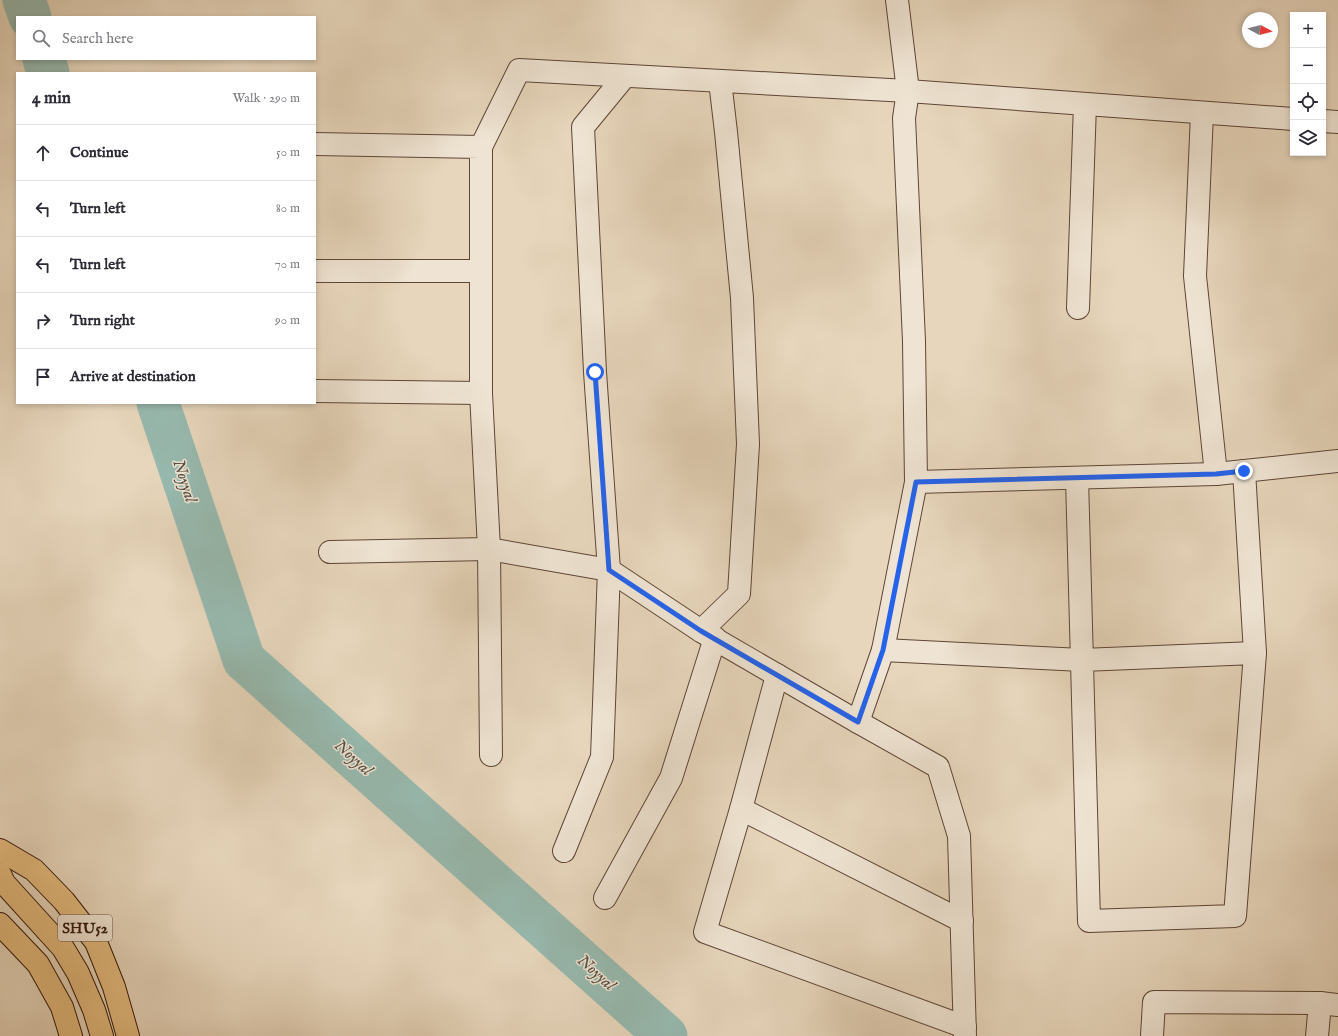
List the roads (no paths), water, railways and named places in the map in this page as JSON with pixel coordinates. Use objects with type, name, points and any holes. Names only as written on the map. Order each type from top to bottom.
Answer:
[{"type":"main road","name":"SHU52","points":[[0,850],[34,870],[64,901],[96,942],[114,987],[128,1036]]},
{"type":"main road","points":[[0,874],[4,883],[63,948],[78,973],[94,1010],[102,1036]]},
{"type":"main road","points":[[0,924],[38,964],[62,1007],[71,1036]]},
{"type":"street","points":[[858,722],[883,650],[916,482],[914,341],[904,118],[908,91],[897,0]]},
{"type":"street","points":[[492,755],[488,549],[480,394],[481,147],[519,70],[908,91],[1290,119]]},
{"type":"street","points":[[564,851],[602,757],[609,570],[595,372],[583,127],[625,76]]},
{"type":"street","points":[[605,898],[671,778],[708,635],[739,594],[748,444],[742,298],[720,81]]},
{"type":"street","points":[[1078,308],[1085,104]]},
{"type":"street","points":[[1202,113],[1194,276],[1216,474]]},
{"type":"street","points":[[1326,121],[1338,122]]},
{"type":"street","points":[[316,144],[481,147]]},
{"type":"street","points":[[316,271],[481,272]]},
{"type":"street","points":[[316,391],[480,394]]},
{"type":"street","points":[[916,482],[1216,474],[1338,461]]},
{"type":"street","points":[[1077,478],[1089,920],[1235,916],[1255,652],[1244,471]]},
{"type":"street","points":[[330,552],[488,549],[609,570],[708,635],[938,767],[959,836],[965,1031],[705,932],[741,809],[777,675]]},
{"type":"street","points":[[883,650],[1082,660],[1255,652]]},
{"type":"street","points":[[741,809],[962,921]]},
{"type":"street","points":[[1152,1036],[1154,1002],[1329,1004],[1317,1036]]},
{"type":"waterway","name":"Noyyal","points":[[24,0],[30,16]]},
{"type":"waterway","name":"Noyyal","points":[[44,60],[48,72]]},
{"type":"waterway","name":"Noyyal","points":[[158,404],[244,660],[666,1036]]}]
